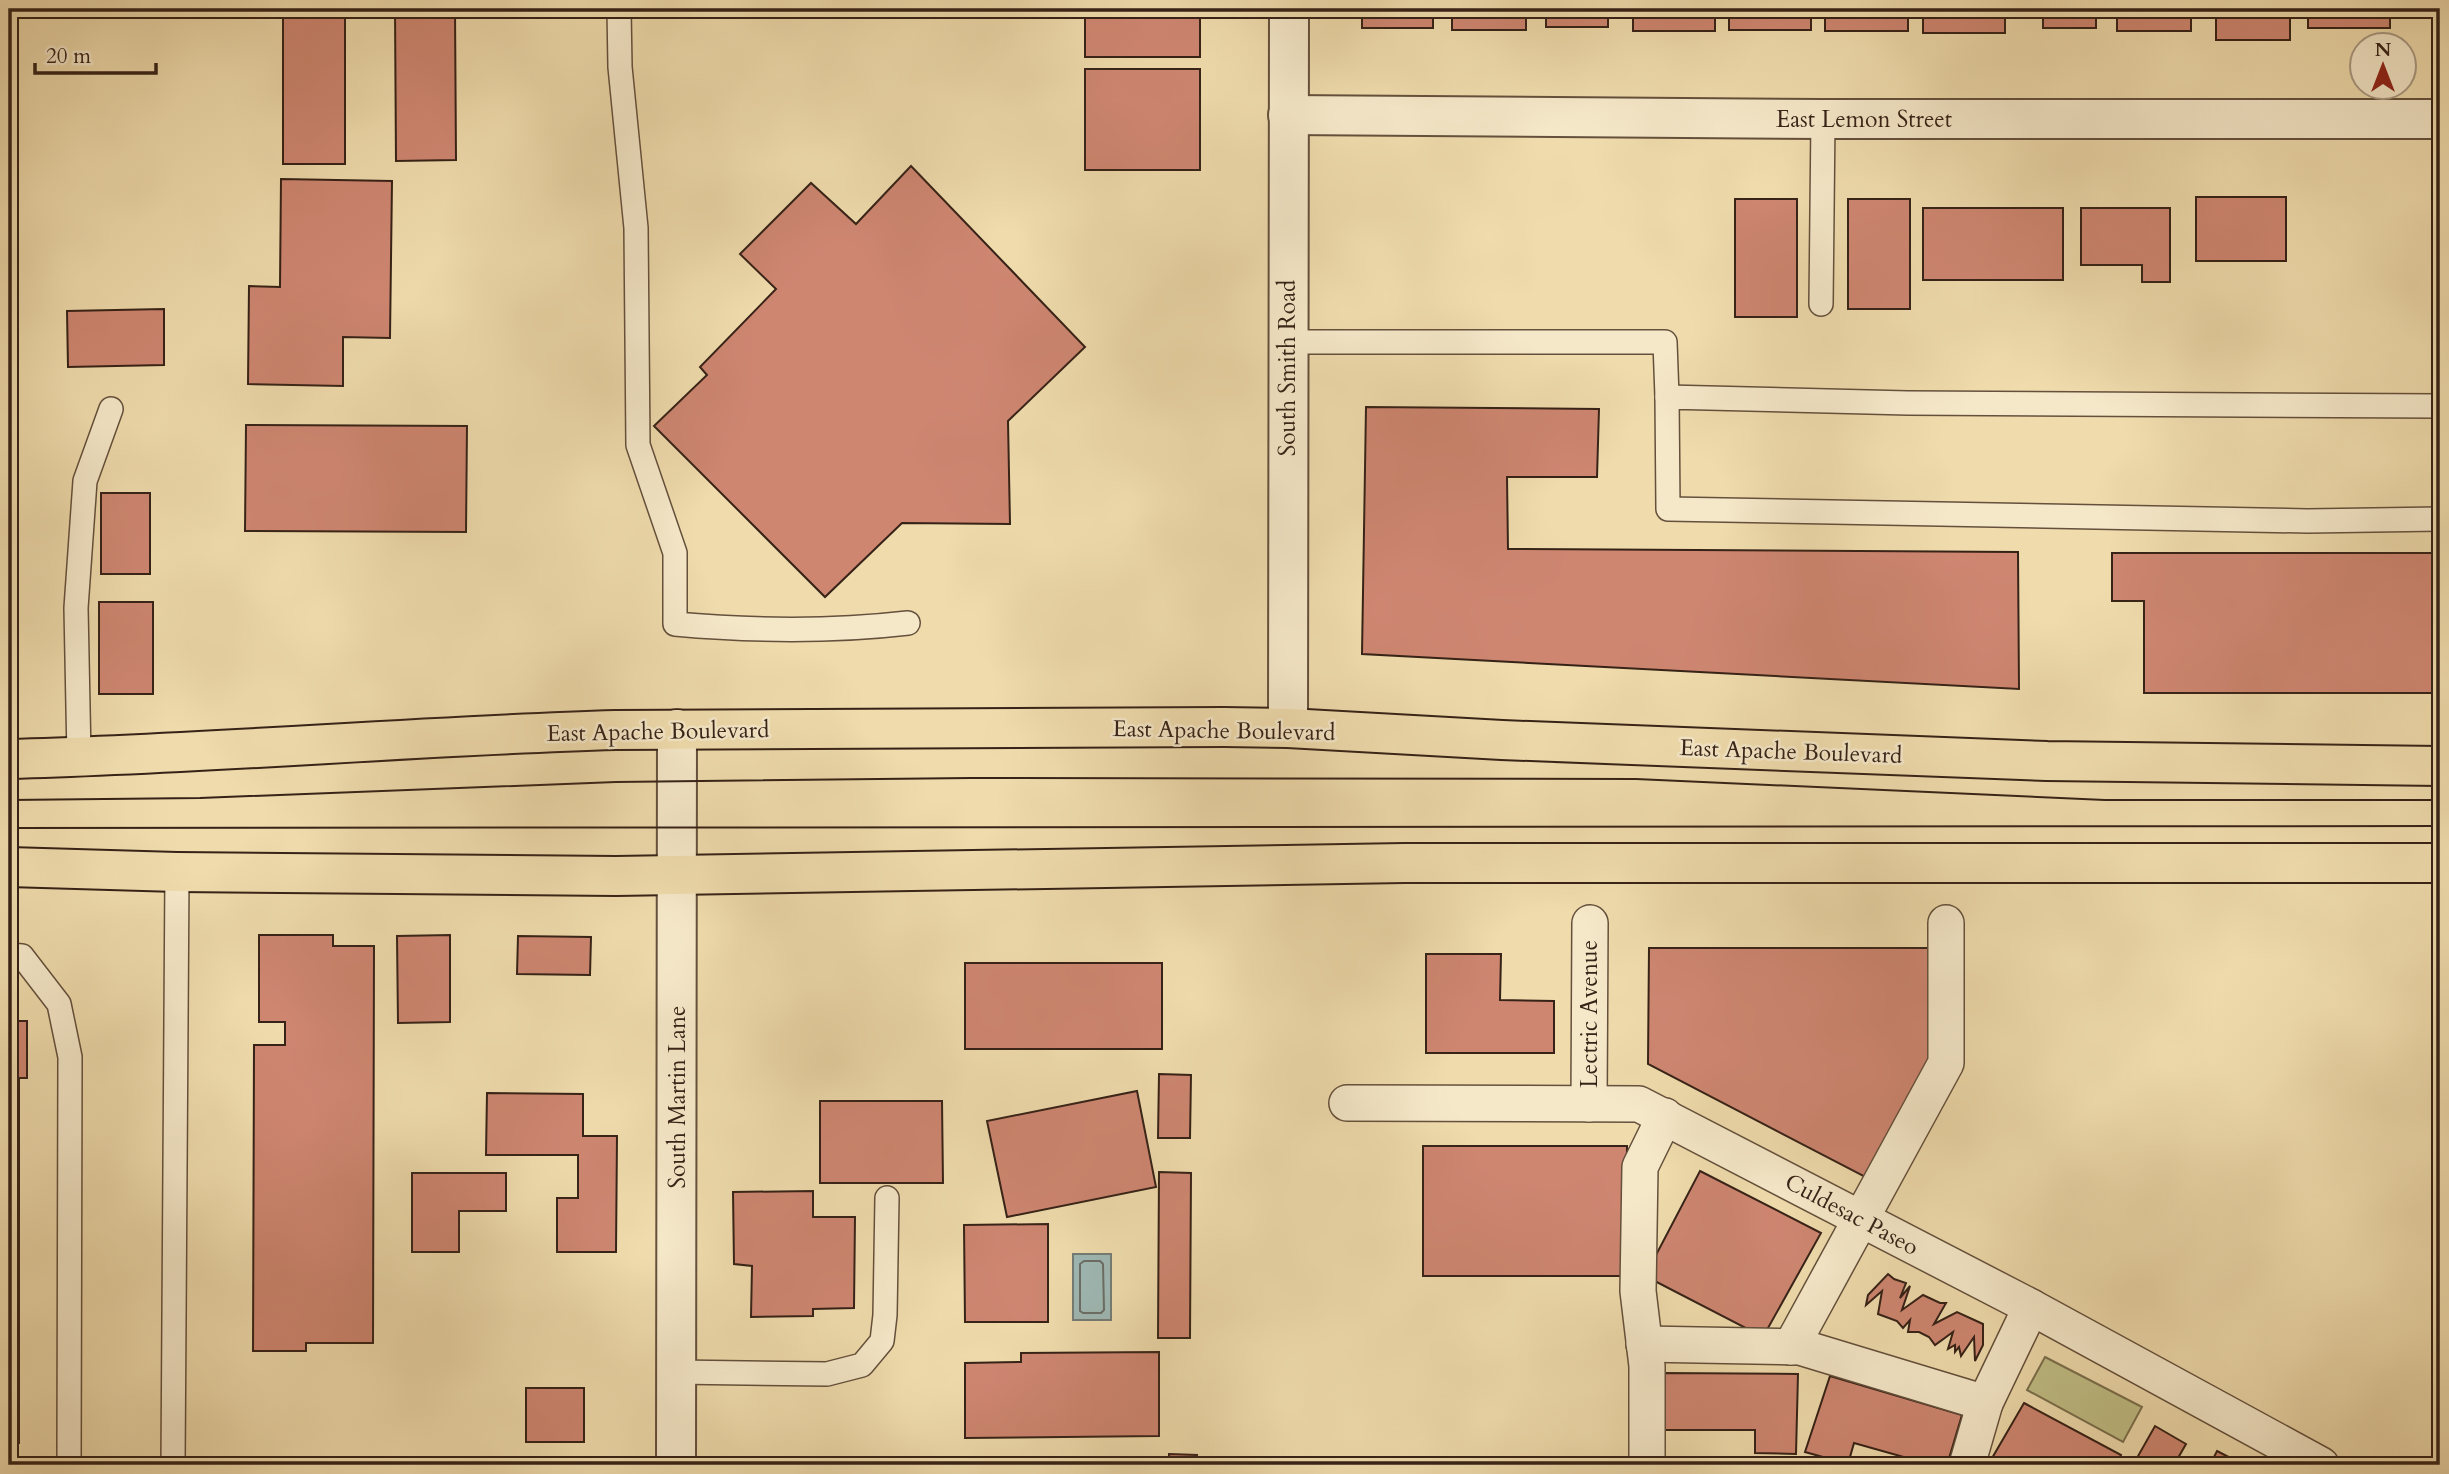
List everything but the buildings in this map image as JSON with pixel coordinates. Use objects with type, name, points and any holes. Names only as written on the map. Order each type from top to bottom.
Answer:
[{"type":"main road","name":"East Apache Boulevard","points":[[9,759],[518,733],[677,729],[1288,728],[1502,740],[2047,761],[2440,765]]},
{"type":"main road","points":[[9,867],[177,872],[616,876],[1404,863],[2440,863]]},
{"type":"street","name":"South Smith Road","points":[[1288,728],[1289,9]]},
{"type":"street","name":"East Lemon Street","points":[[1288,115],[1823,119],[2440,119]]},
{"type":"street","name":"South Martin Lane","points":[[676,1465],[677,729]]},
{"type":"street","name":"Lectric Avenue","points":[[1589,1104],[1590,923]]},
{"type":"street","points":[[1791,1347],[1946,1063],[1946,923]]},
{"type":"street","name":"Culdesac Paseo","points":[[1347,1103],[1639,1104],[2031,1307],[2321,1465]]},
{"type":"street","points":[[1647,1465],[1647,1366],[1638,1291],[1640,1167],[1665,1116]]},
{"type":"street","points":[[1967,1465],[1985,1403],[2031,1307]]},
{"type":"street","points":[[1644,1344],[1791,1347],[1814,1351],[1985,1403]]},
{"type":"lane","points":[[620,9],[620,67],[636,228],[638,446],[675,553],[676,624],[736,629],[852,629],[908,623]]},
{"type":"lane","points":[[1821,304],[1823,119]]},
{"type":"lane","points":[[1287,342],[1665,342],[1668,509],[2294,521],[2440,519]]},
{"type":"lane","points":[[1667,397],[1908,403],[2440,406]]},
{"type":"lane","points":[[79,757],[76,608],[85,481],[111,409]]},
{"type":"lane","points":[[173,1465],[177,872]]},
{"type":"lane","points":[[9,955],[22,956],[59,1004],[69,1058],[69,1465]]},
{"type":"lane","points":[[676,1371],[827,1374],[862,1365],[882,1341],[887,1198]]},
{"type":"shaded area","points":[[2045,1357],[2142,1407],[2123,1442],[2027,1390]]},
{"type":"water","points":[[1073,1254],[1111,1254],[1111,1320],[1073,1320]]},
{"type":"tram line","points":[[9,800],[200,798],[616,782],[971,778],[1636,779],[2105,800],[2440,800]]},
{"type":"tram line","points":[[9,828],[2440,826]]}]
